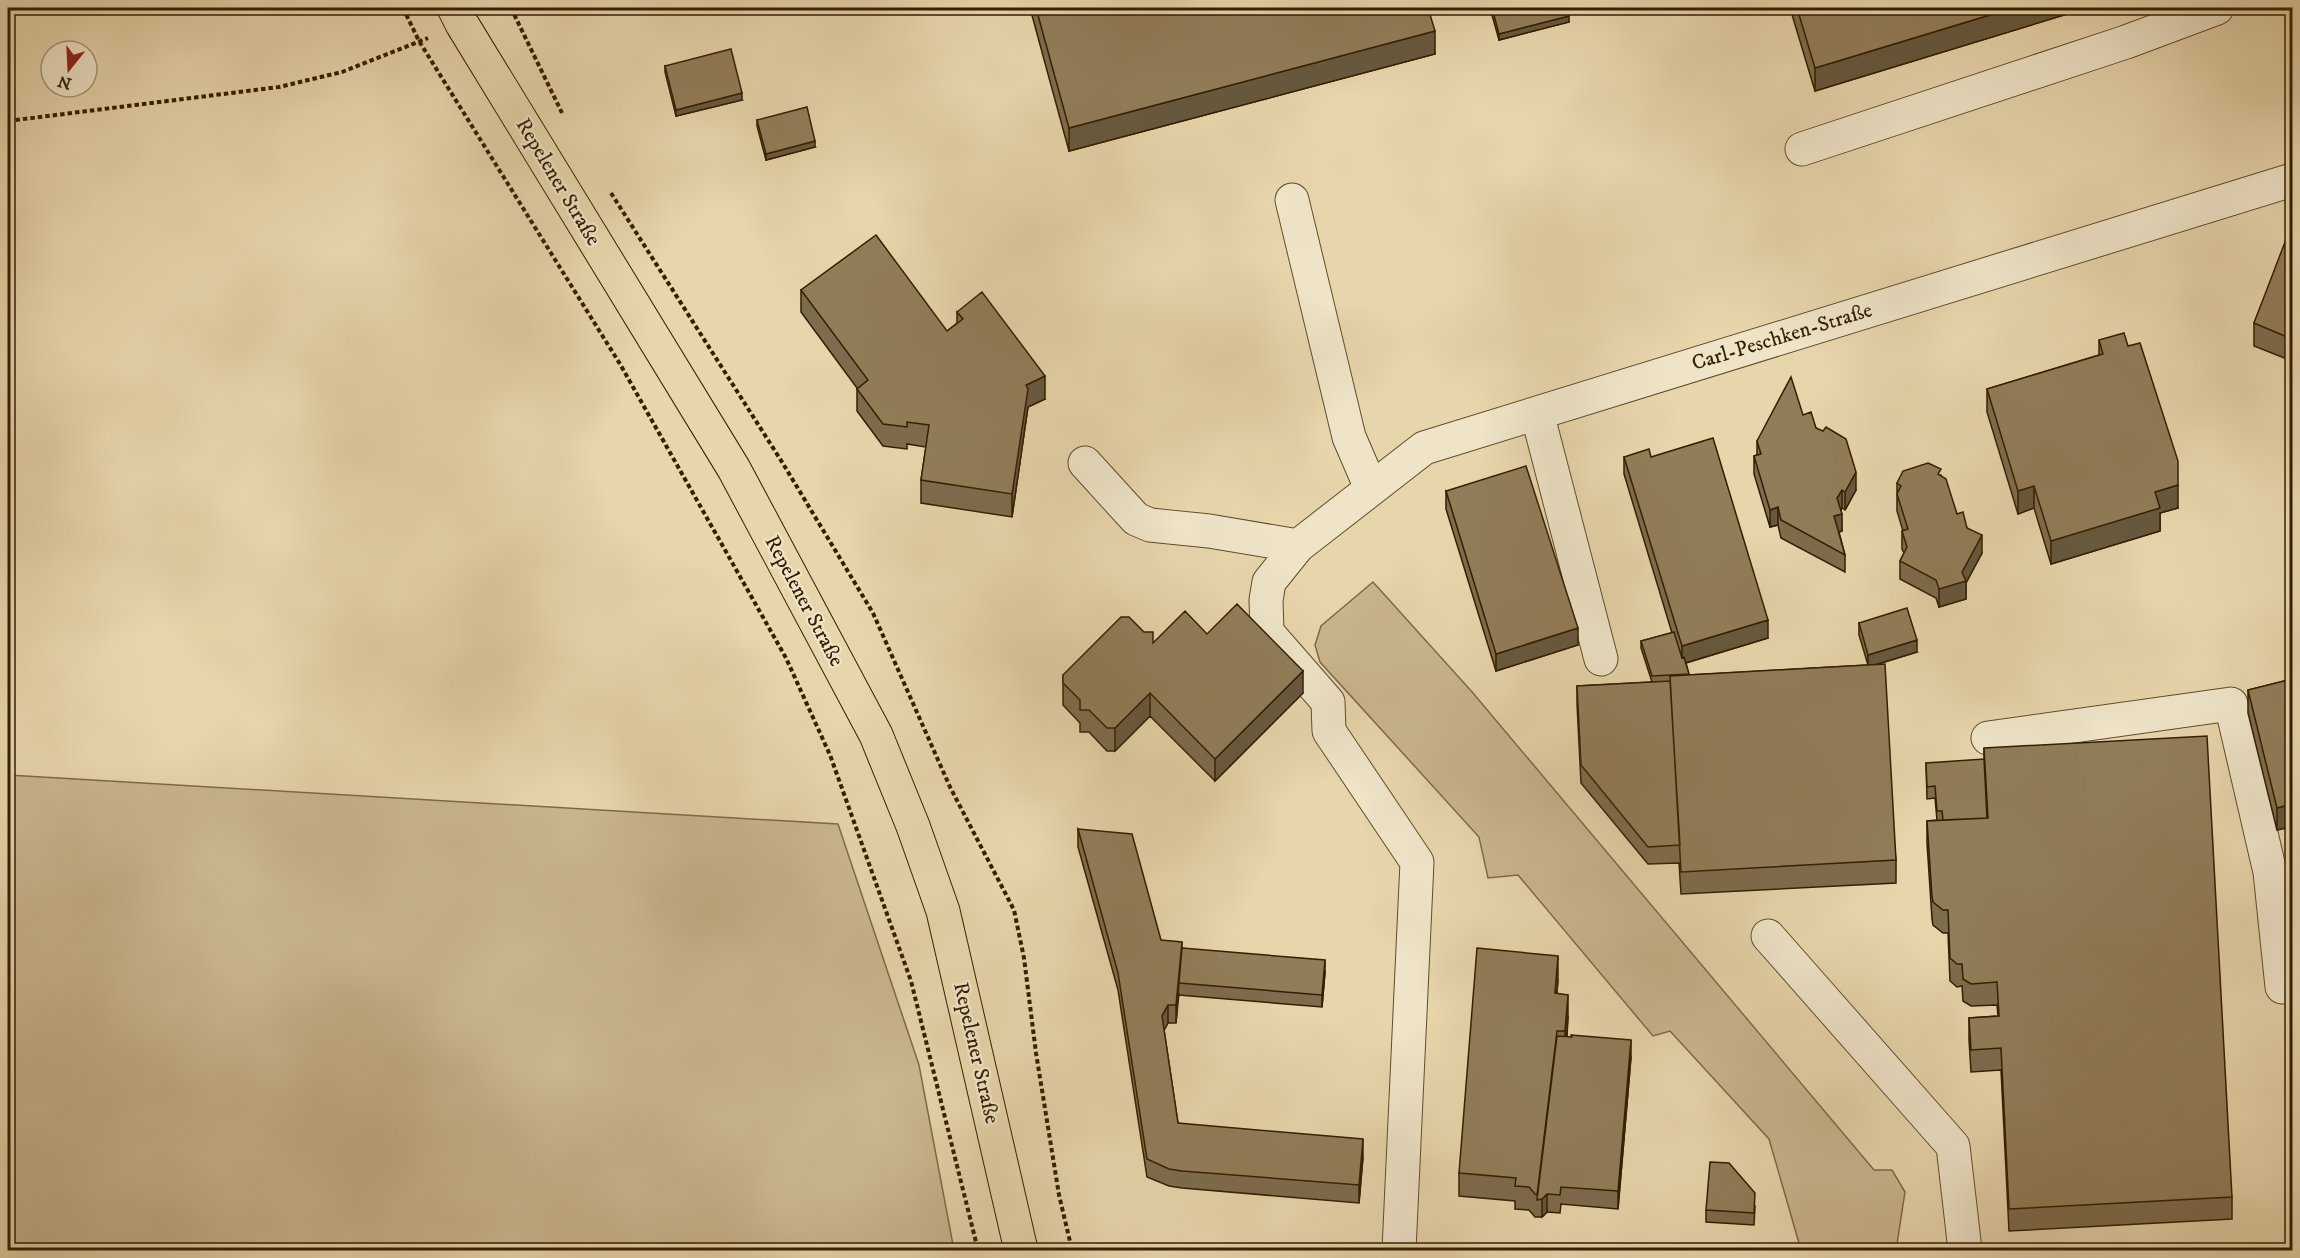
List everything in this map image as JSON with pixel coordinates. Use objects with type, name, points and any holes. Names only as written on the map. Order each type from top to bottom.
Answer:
[{"type":"main road","name":"Repelener Straße","points":[[458,16],[734,469],[876,735],[913,826],[943,911],[1021,1251]]},
{"type":"street","points":[[1802,149],[2126,42],[2217,8]]},
{"type":"street","name":"Carl-Peschken-Straße","points":[[1399,1251],[1417,862],[1329,731],[1328,702],[1268,632],[1266,600],[1269,582],[1298,546],[1424,448],[2292,180]]},
{"type":"street","points":[[1292,200],[1349,437],[1371,488]]},
{"type":"street","points":[[1537,413],[1601,659]]},
{"type":"street","points":[[1085,463],[1136,519],[1150,525],[1209,531],[1298,546]]},
{"type":"street","points":[[1988,738],[2231,704],[2270,872],[2282,987],[2292,984]]},
{"type":"street","points":[[1768,936],[1953,1146],[1965,1251]]},
{"type":"path","points":[[403,8],[419,41],[620,364],[786,658],[830,755],[911,981],[978,1251]]},
{"type":"path","points":[[8,121],[279,87],[342,72],[419,41],[458,16]]},
{"type":"shaded area","points":[[1373,582],[1473,693],[1874,1170],[1892,1170],[1905,1192],[1896,1250],[1801,1250],[1769,1139],[1670,1031],[1653,1036],[1518,875],[1488,878],[1479,837],[1320,662],[1315,645],[1321,626]]},
{"type":"shaded area","points":[[8,775],[838,824],[919,1065],[954,1250],[8,1250]]},
{"type":"building","points":[[1036,8],[1428,8],[1435,31],[1069,128]]},
{"type":"building","points":[[1492,8],[1566,8],[1569,16],[1499,34]]},
{"type":"building","points":[[1797,8],[2013,8],[1815,68]]},
{"type":"building","points":[[731,49],[742,93],[676,110],[665,66]]},
{"type":"building","points":[[807,107],[815,141],[766,154],[757,120]]},
{"type":"building","points":[[2290,229],[2292,230],[2292,339],[2254,323]]},
{"type":"building","points":[[876,235],[947,331],[963,319],[957,312],[982,292],[1045,376],[1026,385],[1028,389],[1012,494],[921,480],[929,425],[907,422],[907,427],[883,424],[857,389],[868,380],[801,290]]},
{"type":"building","points":[[2124,333],[2128,346],[2140,343],[2178,461],[2178,485],[2155,492],[2160,508],[2051,541],[2034,486],[2018,491],[1987,389],[2103,354],[2099,340]]},
{"type":"building","points":[[1791,377],[1803,415],[1811,412],[1816,428],[1823,431],[1826,427],[1846,439],[1856,472],[1845,492],[1842,490],[1837,498],[1842,514],[1834,516],[1845,555],[1781,520],[1778,507],[1770,510],[1754,456],[1761,454],[1757,441]]},
{"type":"building","points":[[1713,438],[1768,620],[1682,646],[1624,457],[1649,449],[1651,457]]},
{"type":"building","points":[[1928,463],[1941,469],[1938,474],[1946,479],[1957,514],[1963,512],[1967,528],[1982,535],[1962,572],[1966,581],[1939,589],[1936,580],[1900,561],[1907,547],[1902,531],[1908,529],[1897,494],[1901,486],[1897,483],[1903,471]]},
{"type":"building","points":[[1526,466],[1578,628],[1496,654],[1446,491]]},
{"type":"building","points":[[1237,604],[1303,671],[1215,759],[1150,693],[1115,728],[1107,728],[1089,710],[1080,710],[1080,700],[1063,683],[1063,675],[1121,617],[1129,617],[1144,632],[1153,632],[1153,643],[1185,611],[1207,634]]},
{"type":"building","points":[[1907,608],[1917,640],[1868,655],[1859,623]]},
{"type":"building","points":[[1674,632],[1689,674],[1652,676],[1641,641]]},
{"type":"building","points":[[1885,664],[1896,860],[1681,872],[1670,676]]},
{"type":"building","points":[[2292,679],[2292,804],[2277,808],[2248,690]]},
{"type":"building","points":[[1670,681],[1680,845],[1648,847],[1581,765],[1577,686]]},
{"type":"building","points":[[2207,736],[2232,1197],[2009,1209],[2001,1048],[1971,1050],[1969,1018],[1999,1016],[1997,982],[1971,984],[1963,979],[1962,964],[1957,964],[1950,958],[1948,910],[1943,910],[1933,902],[1932,897],[1927,821],[1988,818],[1984,748]]},
{"type":"building","points":[[1984,759],[1987,818],[1943,820],[1942,811],[1937,811],[1935,786],[1927,787],[1926,763]]},
{"type":"building","points":[[1078,829],[1132,834],[1161,940],[1182,942],[1176,1005],[1168,1005],[1162,1016],[1178,1123],[1363,1139],[1359,1185],[1182,1171],[1169,1169],[1147,1159],[1118,973]]},
{"type":"building","points":[[1182,948],[1325,960],[1322,995],[1179,983]]},
{"type":"building","points":[[1477,948],[1558,956],[1555,993],[1568,995],[1565,1031],[1557,1031],[1537,1195],[1529,1187],[1515,1186],[1516,1178],[1459,1173]]},
{"type":"building","points":[[1571,1035],[1631,1040],[1618,1191],[1561,1187],[1560,1195],[1547,1194],[1537,1200],[1557,1036],[1572,1037]]},
{"type":"building","points":[[1710,1162],[1729,1163],[1755,1193],[1754,1213],[1706,1210]]}]
